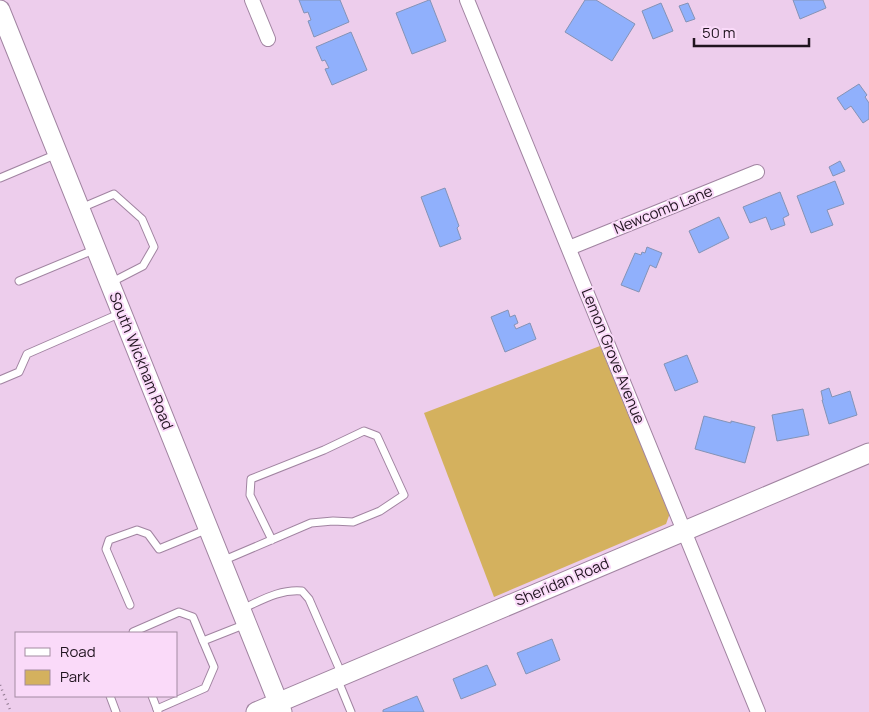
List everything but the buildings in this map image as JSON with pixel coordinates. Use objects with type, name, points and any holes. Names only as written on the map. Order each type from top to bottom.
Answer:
[{"type":"main road","name":"South Wickham Road","points":[[2,22],[80,208],[280,707]]},
{"type":"main road","name":"Sheridan Road","points":[[256,712],[280,707],[340,677],[869,453]]},
{"type":"street","points":[[252,0],[268,39]]},
{"type":"street","name":"Lemon Grove Avenue","points":[[467,0],[758,712]]},
{"type":"street","name":"Newcomb Lane","points":[[569,248],[757,172]]},
{"type":"lane","points":[[0,178],[58,154]]},
{"type":"lane","points":[[80,208],[114,194],[142,219],[154,247],[143,266],[110,284]]},
{"type":"lane","points":[[19,281],[96,249]]},
{"type":"lane","points":[[0,380],[19,372],[27,354],[121,312]]},
{"type":"lane","points":[[222,561],[272,540],[311,523],[353,522],[380,511],[404,496],[377,436],[364,431],[324,450],[251,479],[250,495],[272,540]]},
{"type":"lane","points":[[130,605],[106,549],[109,540],[137,530],[148,534],[159,549],[208,529]]},
{"type":"lane","points":[[203,641],[244,617],[275,594],[291,590],[302,591],[309,599],[352,712]]},
{"type":"lane","points":[[134,632],[179,612],[193,617],[214,667],[205,688],[158,710],[152,697]]},
{"type":"lane","points":[[110,697],[115,712]]},
{"type":"path","points":[[0,685],[10,712]]},
{"type":"green space","points":[[600,346],[670,513],[666,524],[494,597],[424,413]]}]
